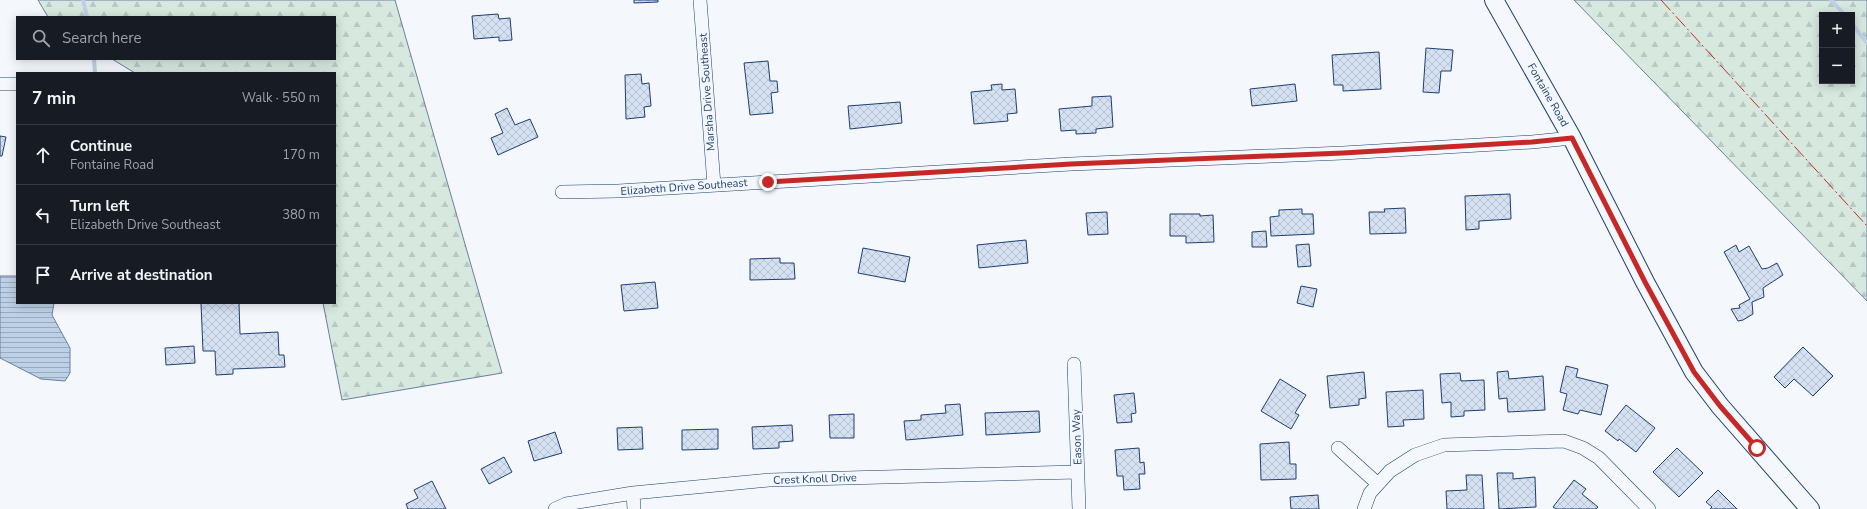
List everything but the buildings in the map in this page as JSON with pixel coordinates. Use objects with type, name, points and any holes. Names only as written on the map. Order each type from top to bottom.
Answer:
[{"type":"main road","name":"Fontaine Road","points":[[1494,0],[1572,138],[1645,282],[1694,372],[1720,406],[1810,509]]},
{"type":"street","name":"Marsha Drive Southeast","points":[[700,0],[714,185]]},
{"type":"street","points":[[0,84],[16,84]]},
{"type":"street","name":"Elizabeth Drive Southeast","points":[[562,192],[618,191],[1079,164],[1351,153],[1532,142],[1572,138]]},
{"type":"street","name":"Eason Way","points":[[1074,364],[1080,509]]},
{"type":"street","points":[[1364,509],[1370,493],[1390,471],[1415,455],[1444,445],[1564,441],[1583,448],[1598,458],[1649,509]]},
{"type":"street","points":[[1338,448],[1378,484]]},
{"type":"street","name":"Crest Knoll Drive","points":[[555,509],[566,504],[633,493],[770,480],[1078,472]]},
{"type":"street","points":[[633,493],[634,509]]},
{"type":"green space","points":[[38,0],[395,0],[502,373],[342,400],[323,304],[336,304],[336,72],[133,72],[114,60],[336,60],[336,16],[47,16]]},
{"type":"green space","points":[[1574,0],[1867,0],[1867,301]]},
{"type":"water","points":[[0,276],[16,276],[16,304],[54,304],[52,315],[70,348],[70,373],[65,381],[41,379],[0,358]]},
{"type":"waterway","points":[[83,0],[87,16]]},
{"type":"waterway","points":[[1831,0],[1842,12]]},
{"type":"waterway","points":[[1855,28],[1867,43]]},
{"type":"waterway","points":[[94,60],[95,72]]},
{"type":"power","points":[[1661,0],[1867,226]]},
{"type":"route","points":[[768,182],[1071,164],[1343,153],[1532,142],[1572,138],[1645,282],[1694,372],[1720,406],[1757,448]]}]
